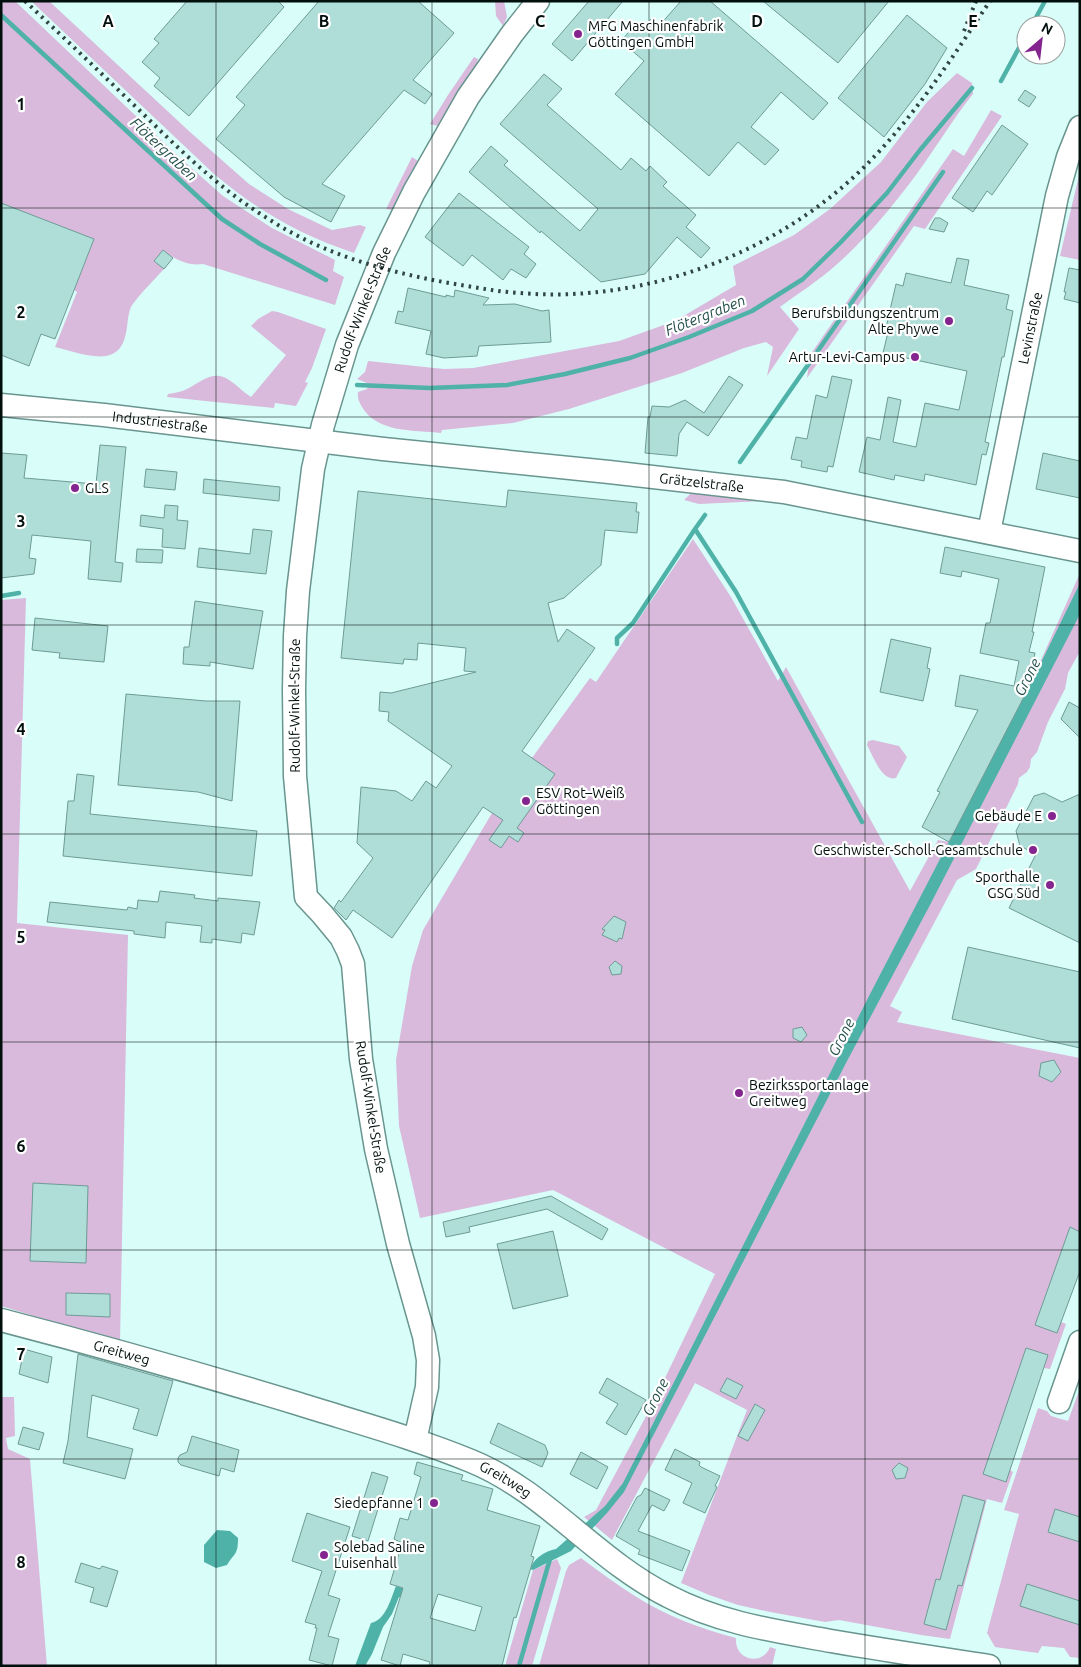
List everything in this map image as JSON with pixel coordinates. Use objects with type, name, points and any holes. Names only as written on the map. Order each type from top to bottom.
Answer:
[{"type":"street","name":"Rudolf-Winkel-Straße","points":[[415,1440],[428,1387],[428,1360],[424,1336],[398,1244],[376,1149],[361,1059],[353,964],[341,937],[306,897],[295,776],[294,690],[298,591],[313,469],[319,441],[347,345],[377,267],[414,192],[468,97],[534,3]]},
{"type":"street","name":"Levinstraße","points":[[989,532],[1057,196],[1068,157],[1080,126]]},
{"type":"street","name":"Industriestraße","points":[[1,405],[104,415],[319,441]]},
{"type":"street","name":"Grätzelstraße","points":[[319,441],[784,492],[1080,551]]},
{"type":"street","name":"Greitweg","points":[[1,1320],[192,1373],[415,1440],[474,1462],[513,1482],[625,1570],[666,1596],[710,1615],[756,1628],[989,1666]]},
{"type":"street","points":[[1059,1402],[1080,1342]]},
{"type":"shaded area","points":[[1,1],[15,1],[178,156],[223,196],[272,228],[335,260],[333,271],[344,277],[335,305],[203,264],[182,262],[163,250],[154,261],[164,269],[131,307],[127,330],[121,347],[114,353],[96,356],[55,347],[77,292],[74,290],[94,239],[1,203]]},
{"type":"shaded area","points":[[31,1],[49,1],[249,184],[288,209],[332,230],[360,225],[366,227],[354,253],[334,246],[280,221],[230,187]]},
{"type":"shaded area","points":[[495,1],[504,1],[507,17],[503,26],[496,16]]},
{"type":"shaded area","points":[[474,57],[478,59],[477,63],[438,126],[430,124],[448,95]]},
{"type":"shaded area","points":[[957,73],[972,83],[973,94],[898,199],[846,256],[822,277],[780,307],[799,329],[767,376],[773,347],[766,342],[744,348],[682,373],[569,409],[513,423],[442,430],[441,433],[397,429],[377,422],[361,405],[358,392],[367,389],[369,384],[357,379],[365,372],[368,361],[444,369],[473,368],[619,341],[675,321],[736,285],[733,266],[794,235],[830,209],[881,162],[927,102]]},
{"type":"shaded area","points":[[991,110],[1002,116],[925,229],[914,226],[807,378],[810,355],[953,149],[964,156]]},
{"type":"shaded area","points":[[412,157],[418,161],[392,210],[386,209]]},
{"type":"shaded area","points":[[1080,171],[1080,260],[1060,256]]},
{"type":"shaded area","points":[[272,311],[326,329],[305,382],[308,383],[296,406],[275,403],[274,408],[167,397],[168,394],[182,391],[208,378],[218,376],[229,380],[251,397],[286,355],[251,326],[258,319]]},
{"type":"shaded area","points":[[699,492],[766,501],[699,504],[684,500],[691,493]]},
{"type":"shaded area","name":"Bezirkssportanlage Greitweg","points":[[693,539],[731,597],[778,681],[786,667],[910,891],[938,840],[949,842],[1028,689],[1080,573],[1080,651],[1068,673],[1065,689],[1048,722],[1037,752],[1031,759],[1030,767],[1019,778],[1018,784],[976,869],[957,880],[890,1006],[902,1012],[897,1022],[1080,1058],[1080,1271],[1061,1322],[1066,1324],[1050,1369],[1044,1368],[1010,1470],[1013,1472],[1002,1503],[987,1499],[950,1639],[839,1620],[825,1622],[770,1612],[738,1605],[681,1583],[747,1410],[695,1383],[612,1540],[584,1517],[596,1510],[652,1405],[715,1274],[553,1190],[420,1218],[399,1126],[396,1060],[412,966],[423,930],[492,813],[590,678],[596,682]]},
{"type":"shaded area","points":[[26,598],[17,923],[128,935],[120,1342],[1,1306],[1,600]]},
{"type":"shaded area","points":[[873,740],[899,746],[907,757],[896,778],[886,776],[882,772],[867,745],[868,741]]},
{"type":"shaded area","points":[[1080,1388],[1080,1658],[1070,1657],[1064,1648],[1042,1646],[1038,1653],[995,1647],[987,1633],[1019,1514],[1004,1510],[1038,1408],[1047,1411],[1051,1416],[1068,1421]]},
{"type":"shaded area","points":[[1,1397],[14,1397],[15,1436],[6,1438],[8,1449],[30,1459],[47,1666],[1,1666]]},
{"type":"shaded area","points":[[581,1558],[628,1592],[659,1610],[697,1626],[736,1638],[739,1652],[744,1656],[755,1659],[766,1653],[770,1647],[776,1649],[772,1666],[539,1666],[566,1571],[569,1565]]},
{"type":"shaded area","points":[[557,1559],[561,1568],[532,1666],[505,1666],[533,1570]]},
{"type":"water","points":[[1080,583],[1080,614],[624,1492],[571,1551],[533,1570],[530,1569],[537,1559],[556,1549],[605,1506],[623,1483],[868,998],[1028,689]]},
{"type":"water","points":[[217,1530],[230,1531],[238,1538],[238,1544],[227,1565],[216,1568],[204,1562],[204,1545]]},
{"type":"water","points":[[396,1586],[434,1597],[433,1606],[399,1597],[365,1666],[355,1666],[371,1623],[381,1618]]},
{"type":"building","points":[[187,1],[278,1],[284,7],[189,116],[154,86],[160,78],[142,62],[159,43],[154,39]]},
{"type":"building","points":[[319,1],[418,1],[454,33],[413,80],[432,94],[425,104],[404,90],[322,184],[345,196],[331,222],[284,197],[216,139],[245,105],[236,97]]},
{"type":"building","name":"MFG Maschinenfabrik Göttingen GmbH","points":[[589,1],[623,1],[572,61],[552,44]]},
{"type":"building","points":[[681,1],[710,1],[828,103],[813,120],[781,92],[751,127],[779,150],[765,165],[738,142],[709,176],[615,94],[644,61],[621,41],[635,25],[641,30],[651,19],[659,26]]},
{"type":"building","points":[[763,1],[889,1],[838,63]]},
{"type":"building","points":[[907,15],[947,48],[925,84],[884,137],[838,98]]},
{"type":"building","points":[[544,74],[562,89],[547,105],[621,170],[631,158],[646,171],[650,166],[667,182],[663,186],[696,215],[686,227],[710,248],[701,258],[677,237],[645,274],[601,282],[469,172],[491,146],[508,161],[504,165],[580,231],[598,209],[500,124]]},
{"type":"building","points":[[1025,90],[1036,97],[1029,107],[1018,100]]},
{"type":"building","points":[[1002,125],[1028,144],[992,195],[987,191],[973,212],[952,198]]},
{"type":"building","points":[[459,193],[529,247],[524,254],[536,264],[526,278],[511,269],[503,280],[472,255],[463,266],[425,237]]},
{"type":"building","points":[[1,203],[94,239],[55,339],[41,334],[29,366],[1,355]]},
{"type":"building","points":[[935,218],[940,218],[948,223],[944,232],[929,229]]},
{"type":"building","points":[[163,250],[173,258],[164,269],[154,261]]},
{"type":"building","points":[[957,258],[969,260],[964,285],[1009,295],[1006,309],[1013,311],[985,442],[989,443],[986,455],[982,454],[976,485],[925,474],[924,481],[895,475],[894,480],[859,472],[867,437],[880,440],[888,397],[901,400],[893,442],[916,447],[925,403],[959,410],[967,371],[883,353],[888,332],[885,332],[896,284],[903,286],[906,273],[951,283]]},
{"type":"building","points":[[1069,268],[1080,270],[1080,303],[1064,299]]},
{"type":"building","points":[[408,288],[446,297],[446,295],[454,297],[455,290],[489,298],[483,305],[515,304],[542,311],[549,310],[551,342],[479,346],[477,356],[444,358],[426,354],[431,331],[395,323],[398,311],[403,312]]},
{"type":"building","points":[[729,376],[743,385],[708,436],[687,422],[679,434],[677,456],[645,453],[648,417],[650,417],[652,406],[669,407],[685,400],[704,413]]},
{"type":"building","points":[[832,376],[852,380],[833,467],[828,466],[827,472],[801,467],[802,461],[791,459],[796,437],[807,439],[816,395],[827,398]]},
{"type":"building","points":[[100,445],[126,447],[115,562],[123,563],[121,582],[88,579],[91,541],[32,535],[29,558],[36,559],[34,574],[1,578],[1,453],[27,455],[24,478],[96,484]]},
{"type":"building","points":[[1043,453],[1080,461],[1080,498],[1036,489]]},
{"type":"building","points":[[146,469],[177,472],[175,490],[144,487]]},
{"type":"building","points":[[204,479],[280,487],[279,501],[203,493]]},
{"type":"building","points":[[508,490],[637,503],[636,512],[639,512],[637,533],[605,530],[601,565],[564,598],[548,603],[558,642],[567,629],[595,648],[522,751],[555,774],[517,828],[524,833],[518,842],[509,836],[501,848],[489,840],[503,820],[483,807],[392,938],[353,910],[346,920],[334,908],[339,900],[341,902],[373,858],[357,843],[361,787],[396,791],[412,801],[426,781],[436,788],[452,766],[388,721],[389,712],[379,711],[380,692],[391,693],[476,672],[464,671],[466,648],[418,643],[417,660],[404,659],[403,664],[341,658],[358,491],[506,507]]},
{"type":"building","points":[[165,505],[178,506],[177,520],[188,521],[185,549],[162,547],[163,529],[140,526],[141,515],[164,518]]},
{"type":"building","points":[[253,529],[272,531],[266,574],[197,567],[199,548],[250,554]]},
{"type":"building","points":[[945,547],[1045,567],[1029,652],[1035,653],[1028,689],[949,842],[922,827],[940,792],[937,791],[978,710],[955,706],[960,675],[1014,686],[1019,661],[980,653],[986,623],[990,623],[999,579],[962,571],[961,577],[940,573]]},
{"type":"building","points":[[137,549],[163,550],[162,563],[136,562]]},
{"type":"building","points":[[195,601],[263,611],[253,669],[210,662],[210,666],[183,664],[184,647],[189,647]]},
{"type":"building","points":[[35,618],[108,626],[104,662],[59,658],[60,653],[32,650]]},
{"type":"building","points":[[891,639],[931,648],[927,668],[930,669],[923,701],[880,692]]},
{"type":"building","points":[[126,694],[206,701],[240,701],[232,801],[198,792],[118,785]]},
{"type":"building","points":[[1069,702],[1080,708],[1080,738],[1061,719]]},
{"type":"building","points":[[77,774],[94,776],[90,814],[257,831],[252,876],[63,856],[68,801],[74,801]]},
{"type":"building","points":[[1044,793],[1062,802],[1080,794],[1080,943],[1009,908],[1036,854],[1020,846],[1016,831],[1034,796]]},
{"type":"building","points":[[160,891],[195,895],[194,898],[218,901],[218,898],[260,902],[254,935],[242,933],[241,943],[212,939],[212,943],[200,942],[202,926],[166,922],[165,938],[134,934],[134,931],[47,922],[50,902],[127,910],[128,907],[137,909],[138,900],[158,902]]},
{"type":"building","points":[[614,916],[626,922],[622,939],[619,938],[617,942],[602,935],[605,930],[602,929]]},
{"type":"building","points":[[968,947],[1080,972],[1080,1048],[952,1019]]},
{"type":"building","points":[[615,961],[622,966],[621,974],[612,975],[609,967]]},
{"type":"building","points":[[802,1027],[807,1035],[801,1042],[793,1038],[793,1029]]},
{"type":"building","points":[[1054,1060],[1061,1072],[1052,1082],[1039,1076],[1041,1063]]},
{"type":"building","points":[[33,1183],[88,1186],[86,1263],[30,1261]]},
{"type":"building","points":[[551,1196],[608,1229],[602,1240],[547,1209],[469,1227],[470,1232],[446,1237],[443,1222]]},
{"type":"building","points":[[1070,1227],[1080,1232],[1080,1271],[1057,1333],[1035,1325]]},
{"type":"building","points":[[553,1231],[568,1296],[513,1309],[497,1244]]},
{"type":"building","points":[[66,1293],[110,1294],[110,1317],[66,1315]]},
{"type":"building","points":[[1026,1348],[1048,1355],[1006,1482],[983,1474]]},
{"type":"building","points":[[24,1349],[52,1357],[48,1383],[19,1374]]},
{"type":"building","points":[[78,1354],[173,1381],[157,1436],[133,1429],[139,1409],[92,1395],[87,1437],[133,1449],[125,1479],[63,1463],[68,1441]]},
{"type":"building","points":[[607,1378],[646,1400],[626,1435],[606,1423],[618,1404],[599,1393]]},
{"type":"building","points":[[727,1378],[743,1386],[736,1399],[720,1391]]},
{"type":"building","points":[[755,1404],[765,1410],[748,1441],[738,1436]]},
{"type":"building","points":[[498,1423],[545,1445],[548,1453],[542,1467],[490,1443]]},
{"type":"building","points":[[23,1427],[44,1433],[39,1450],[18,1444]]},
{"type":"building","points":[[192,1436],[239,1450],[234,1472],[221,1468],[219,1476],[181,1465],[178,1462],[178,1458],[187,1452]]},
{"type":"building","points":[[675,1449],[700,1462],[699,1465],[701,1467],[720,1476],[705,1513],[683,1503],[692,1483],[665,1470]]},
{"type":"building","points":[[581,1452],[608,1467],[597,1489],[570,1474]]},
{"type":"building","points":[[417,1462],[463,1475],[461,1480],[493,1489],[487,1510],[540,1526],[531,1556],[534,1557],[516,1618],[514,1617],[502,1666],[429,1666],[430,1662],[403,1654],[400,1666],[381,1660],[403,1588],[390,1584],[402,1543],[394,1539],[400,1518],[408,1520],[421,1477],[414,1474]],"holes":[[[438,1594],[482,1607],[475,1631],[430,1618]]]},
{"type":"building","points":[[899,1463],[908,1468],[905,1478],[896,1479],[892,1470]]},
{"type":"building","points":[[372,1472],[388,1477],[368,1541],[352,1536]]},
{"type":"building","points":[[645,1488],[670,1500],[664,1511],[652,1505],[638,1531],[690,1551],[682,1571],[638,1554],[640,1550],[616,1536],[637,1497],[641,1495]]},
{"type":"building","points":[[963,1495],[985,1501],[962,1586],[958,1585],[946,1630],[924,1624],[936,1579],[940,1580]]},
{"type":"building","points":[[1055,1509],[1080,1517],[1080,1542],[1048,1532]]},
{"type":"building","points":[[307,1513],[350,1527],[328,1595],[340,1599],[328,1636],[339,1639],[332,1666],[309,1660],[317,1628],[315,1628],[316,1625],[305,1622],[322,1571],[292,1561]]},
{"type":"building","points":[[81,1563],[100,1569],[102,1566],[118,1571],[107,1607],[90,1602],[94,1588],[75,1582]]},
{"type":"building","points":[[1027,1584],[1080,1601],[1080,1625],[1020,1606]]},
{"type":"waterway","points":[[1037,15],[1045,1]]},
{"type":"waterway","name":"Flötergraben","points":[[1,15],[222,219],[260,244],[326,280]]},
{"type":"waterway","points":[[1001,81],[1016,53]]},
{"type":"waterway","name":"Flötergraben","points":[[357,385],[430,388],[507,385],[565,374],[630,358],[689,337],[752,311],[803,279],[841,242],[887,193],[972,88]]},
{"type":"waterway","points":[[740,462],[943,172]]},
{"type":"waterway","points":[[705,515],[695,529],[736,592],[862,822]]},
{"type":"waterway","points":[[617,644],[617,638],[633,623],[695,529]]},
{"type":"waterway","points":[[1,596],[19,593]]},
{"type":"waterway","points":[[519,1666],[550,1559]]},
{"type":"railway","points":[[25,1],[198,166],[232,194],[290,232],[338,254],[389,270],[441,282],[520,293],[568,294],[617,290],[665,280],[711,264],[756,244],[799,220],[838,191],[889,140],[935,82],[990,1]]},
{"type":"railway","points":[[964,31],[976,1]]},
{"type":"place","name":"MFG Maschinenfabrik Göttingen GmbH","points":[[578,34]]},
{"type":"place","name":"Berufsbildungszentrum Alte Phywe","points":[[949,321]]},
{"type":"place","name":"Artur-Levi-Campus","points":[[915,357]]},
{"type":"place","name":"GLS","points":[[75,488]]},
{"type":"place","name":"ESV Rot–Weìß Göttingen","points":[[526,801]]},
{"type":"place","name":"Gebäude E","points":[[1052,816]]},
{"type":"place","name":"Geschwister-Scholl-Gesamtschule","points":[[1033,850]]},
{"type":"place","name":"Sporthalle GSG Süd","points":[[1050,885]]},
{"type":"place","name":"Bezirkssportanlage Greitweg","points":[[739,1093]]},
{"type":"place","name":"Siedepfanne 1","points":[[434,1503]]},
{"type":"place","name":"Solebad Saline Luisenhall","points":[[324,1555]]},
{"type":"water label","name":"Grone","points":[[1027,677]]},
{"type":"water label","name":"Grone","points":[[841,1037]]},
{"type":"water label","name":"Grone","points":[[655,1397]]}]
